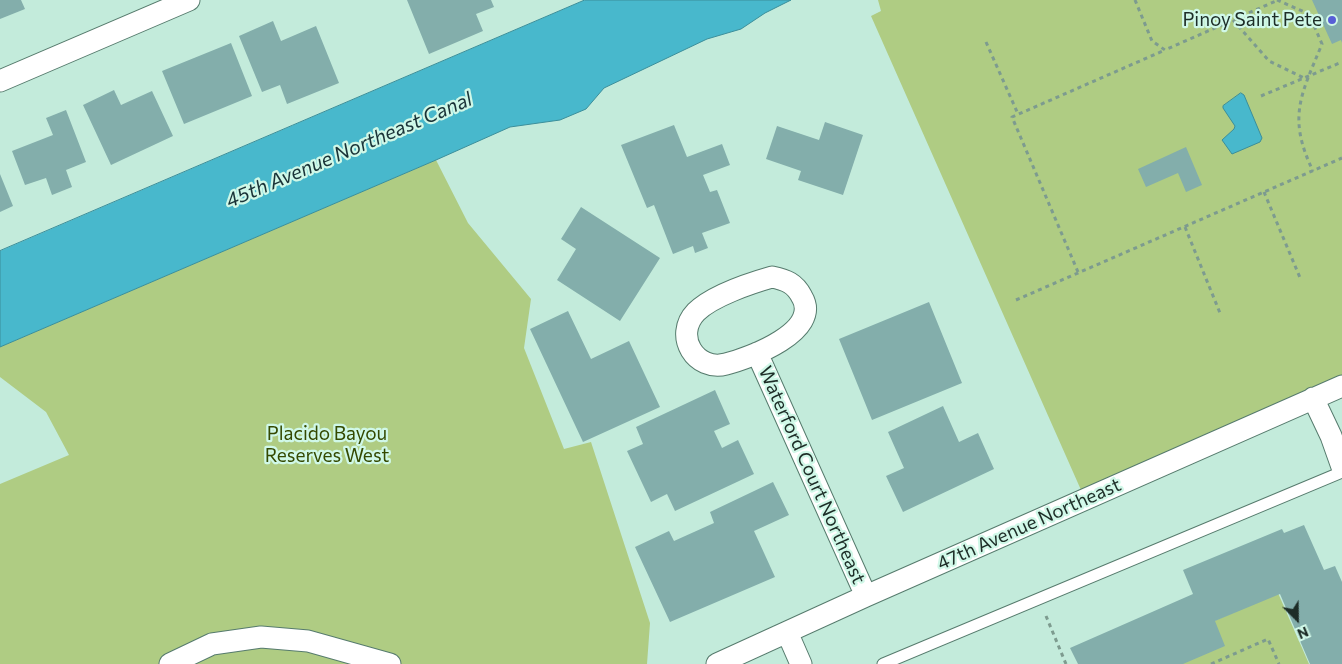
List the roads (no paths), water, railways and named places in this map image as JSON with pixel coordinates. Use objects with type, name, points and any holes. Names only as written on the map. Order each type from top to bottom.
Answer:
[{"type":"street","points":[[0,80],[189,0]]},
{"type":"street","name":"Waterford Court Northeast","points":[[772,277],[788,281],[798,288],[805,301],[804,315],[796,329],[782,342],[757,353],[737,362],[718,366],[703,362],[693,352],[686,340],[687,325],[696,312],[709,301],[757,281],[772,277]]},
{"type":"street","name":"Waterford Court Northeast","points":[[757,353],[866,596]]},
{"type":"street","name":"47th Avenue Northeast","points":[[717,664],[866,596],[1342,386]]},
{"type":"street","points":[[1313,398],[1331,436],[1342,467]]},
{"type":"street","points":[[787,632],[801,664]]},
{"type":"street","points":[[170,664],[212,644],[261,637],[308,641],[390,664]]},
{"type":"lane","points":[[882,664],[1342,472]]},
{"type":"water","name":"45th Avenue Northeast Canal","points":[[585,0],[791,0],[765,13],[741,29],[707,39],[604,88],[586,109],[560,120],[510,127],[0,347],[0,251]]},
{"type":"water","points":[[1241,93],[1244,95],[1262,138],[1260,142],[1232,154],[1222,140],[1235,126],[1223,106]]},
{"type":"place","name":"Pinoy Saint Pete","points":[[1332,20]]},
{"type":"park label","name":"Placido Bayou Reserves West","points":[[327,445]]}]
